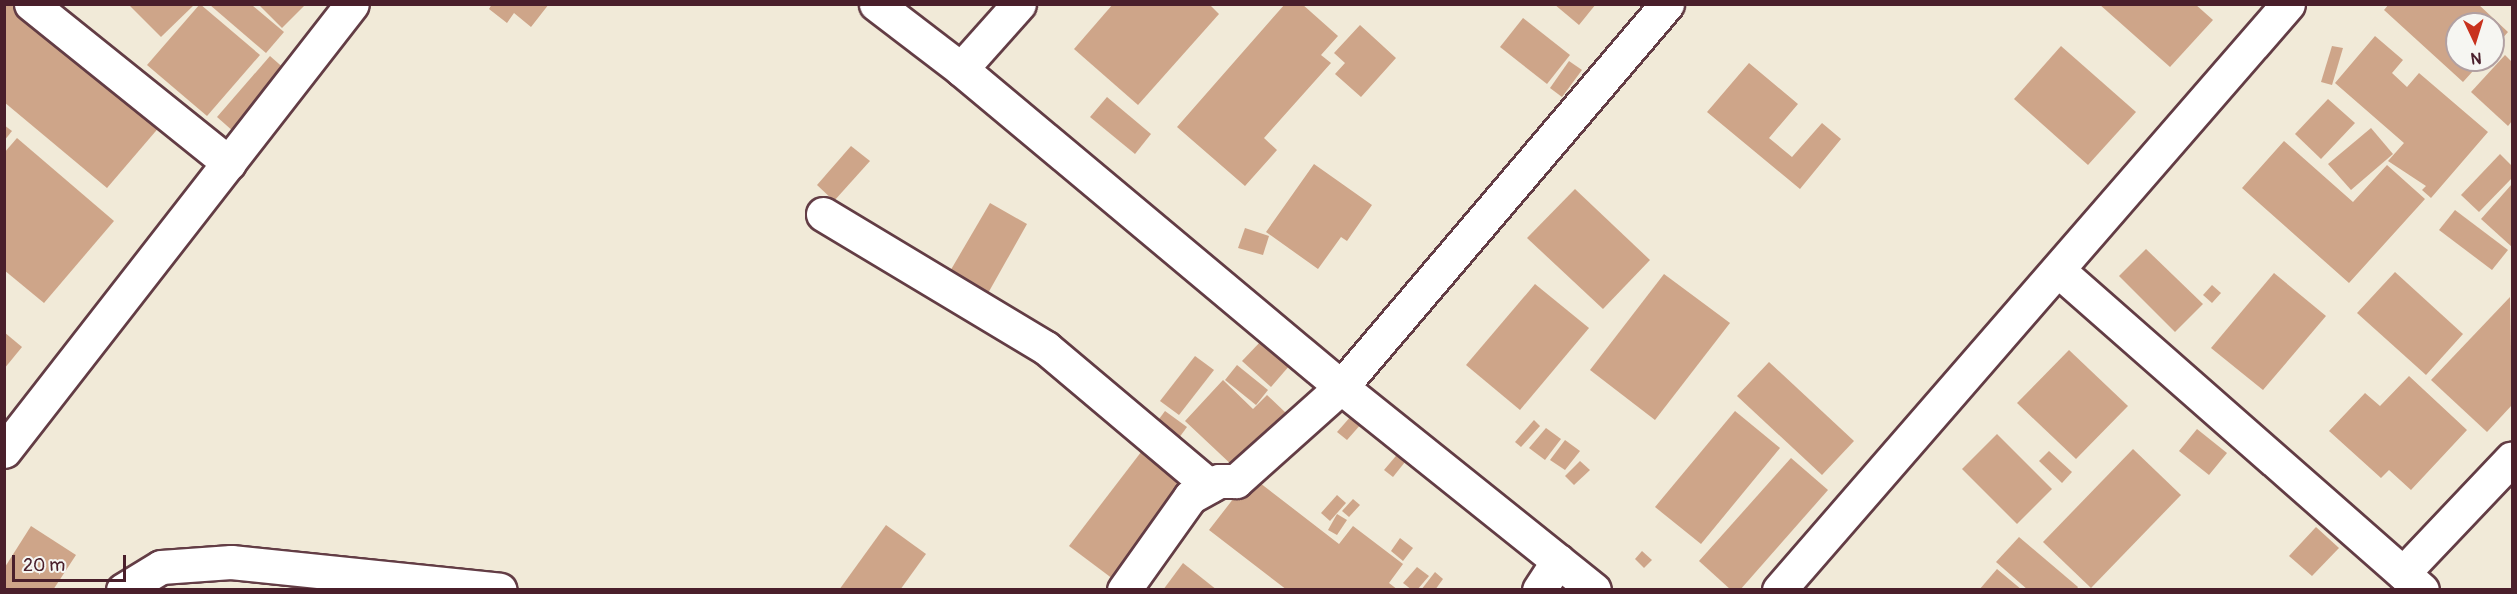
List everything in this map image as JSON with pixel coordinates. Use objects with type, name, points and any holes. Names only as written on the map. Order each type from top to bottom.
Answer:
[{"type":"street","points":[[31,4],[229,163]]},
{"type":"street","points":[[4,451],[352,4]]},
{"type":"street","points":[[876,4],[962,69],[1341,387],[1594,590]]},
{"type":"street","points":[[962,69],[1019,4]]},
{"type":"street","points":[[1124,590],[1190,496],[1210,486],[1236,481],[1341,387],[1667,4]]},
{"type":"street","points":[[1779,590],[2059,271],[2288,4]]},
{"type":"street","points":[[823,214],[1046,348],[1210,486]]},
{"type":"street","points":[[2059,271],[2413,581],[2512,458]]},
{"type":"street","points":[[1539,590],[1558,561]]},
{"type":"street","points":[[123,590],[161,567],[231,562],[501,590]]},
{"type":"building","points":[[4,4],[18,4],[161,125],[107,188],[4,102]]},
{"type":"building","points":[[128,4],[195,4],[161,37]]},
{"type":"building","points":[[200,4],[260,55],[207,116],[147,65]]},
{"type":"building","points":[[492,4],[549,4],[531,27],[514,13],[507,23],[489,9]]},
{"type":"building","points":[[1113,4],[1209,4],[1219,14],[1138,105],[1074,49]]},
{"type":"building","points":[[1285,4],[1302,4],[1338,36],[1321,55],[1331,63],[1264,138],[1277,150],[1245,186],[1177,127]]},
{"type":"building","points":[[1554,4],[1596,4],[1579,25]]},
{"type":"building","points":[[2099,4],[2195,4],[2213,20],[2170,67]]},
{"type":"building","points":[[2389,4],[2478,4],[2487,12],[2445,12],[2445,66],[2384,10]]},
{"type":"building","points":[[210,5],[252,5],[284,32],[266,53]]},
{"type":"building","points":[[259,5],[305,5],[282,28]]},
{"type":"building","points":[[1523,18],[1570,55],[1547,84],[1500,47]]},
{"type":"building","points":[[1360,25],[1396,58],[1361,97],[1335,74],[1345,63],[1334,53]]},
{"type":"building","points":[[2375,36],[2403,60],[2392,73],[2407,87],[2419,73],[2488,132],[2431,198],[2422,190],[2426,186],[2388,161],[2404,143],[2335,83]]},
{"type":"building","points":[[2061,46],[2136,112],[2088,165],[2014,99]]},
{"type":"building","points":[[2332,46],[2343,48],[2332,85],[2321,82]]},
{"type":"building","points":[[2505,55],[2512,62],[2512,121],[2508,126],[2471,92],[2489,72],[2505,72]]},
{"type":"building","points":[[270,56],[287,71],[234,132],[217,117]]},
{"type":"building","points":[[1569,61],[1582,70],[1562,97],[1550,88]]},
{"type":"building","points":[[1749,63],[1798,104],[1769,138],[1792,157],[1822,123],[1841,139],[1800,189],[1707,112]]},
{"type":"building","points":[[2452,72],[2472,72],[2463,82]]},
{"type":"building","points":[[1107,97],[1151,134],[1135,154],[1090,117]]},
{"type":"building","points":[[2328,99],[2355,123],[2321,159],[2295,134]]},
{"type":"building","points":[[4,125],[12,131],[4,141]]},
{"type":"building","points":[[2371,128],[2393,154],[2351,190],[2328,164]]},
{"type":"building","points":[[17,138],[114,221],[44,303],[4,270],[4,153]]},
{"type":"building","points":[[2284,141],[2353,202],[2387,165],[2425,199],[2349,283],[2242,188]]},
{"type":"building","points":[[851,146],[870,161],[834,201],[817,185]]},
{"type":"building","points":[[2500,154],[2512,166],[2512,178],[2479,212],[2461,195]]},
{"type":"building","points":[[1314,164],[1372,205],[1347,241],[1341,237],[1318,269],[1266,232]]},
{"type":"building","points":[[2512,184],[2512,247],[2481,219]]},
{"type":"building","points":[[1575,189],[1650,260],[1603,309],[1527,238]]},
{"type":"building","points":[[990,203],[1027,224],[987,295],[949,273]]},
{"type":"building","points":[[2455,210],[2508,250],[2492,270],[2439,230]]},
{"type":"building","points":[[1245,228],[1269,236],[1263,255],[1238,248]]},
{"type":"building","points":[[2146,249],[2203,304],[2175,332],[2119,276]]},
{"type":"building","points":[[2395,272],[2463,334],[2426,375],[2357,313]]},
{"type":"building","points":[[2274,273],[2326,316],[2263,390],[2211,348]]},
{"type":"building","points":[[1664,274],[1730,323],[1655,420],[1590,370]]},
{"type":"building","points":[[1535,284],[1589,328],[1520,410],[1466,365]]},
{"type":"building","points":[[2212,285],[2221,293],[2212,303],[2203,295]]},
{"type":"building","points":[[2510,297],[2512,405],[2487,432],[2431,380]]},
{"type":"building","points":[[4,332],[22,347],[4,369]]},
{"type":"building","points":[[1262,340],[1290,365],[1271,387],[1242,361]]},
{"type":"building","points":[[2069,350],[2128,406],[2076,459],[2017,403]]},
{"type":"building","points":[[1195,356],[1214,370],[1179,415],[1160,401]]},
{"type":"building","points":[[1769,362],[1854,441],[1822,475],[1737,396]]},
{"type":"building","points":[[1237,365],[1268,390],[1256,405],[1225,380]]},
{"type":"building","points":[[2409,376],[2467,430],[2411,490],[2389,470],[2381,478],[2329,431],[2365,393],[2380,406]]},
{"type":"building","points":[[1223,380],[1253,409],[1267,395],[1286,413],[1234,467],[1185,421]]},
{"type":"building","points":[[1165,411],[1187,427],[1173,446],[1151,430]]},
{"type":"building","points":[[1735,411],[1780,448],[1701,544],[1655,507]]},
{"type":"building","points":[[1352,415],[1362,423],[1347,440],[1337,432]]},
{"type":"building","points":[[1534,420],[1540,426],[1521,447],[1515,442]]},
{"type":"building","points":[[1546,428],[1561,439],[1545,460],[1529,448]]},
{"type":"building","points":[[2197,429],[2227,453],[2209,475],[2179,451]]},
{"type":"building","points":[[1997,434],[2052,489],[2017,524],[1962,469]]},
{"type":"building","points":[[1565,440],[1580,451],[1565,470],[1550,460]]},
{"type":"building","points":[[1148,443],[1196,479],[1117,582],[1069,546]]},
{"type":"building","points":[[2133,449],[2181,495],[2091,588],[2043,542]]},
{"type":"building","points":[[1401,450],[1409,457],[1393,477],[1384,470]]},
{"type":"building","points":[[2049,451],[2072,472],[2062,483],[2039,461]]},
{"type":"building","points":[[1791,458],[1828,490],[1740,590],[1731,590],[1699,561]]},
{"type":"building","points":[[1580,461],[1590,470],[1574,485],[1565,476]]},
{"type":"building","points":[[1251,476],[1339,544],[1353,526],[1403,564],[1389,583],[1398,590],[1287,590],[1209,530]]},
{"type":"building","points":[[1337,495],[1346,503],[1330,521],[1321,513]]},
{"type":"building","points":[[1353,499],[1360,505],[1349,517],[1342,511]]},
{"type":"building","points":[[1337,514],[1347,520],[1337,535],[1328,530]]},
{"type":"building","points":[[886,525],[926,554],[900,590],[839,590]]},
{"type":"building","points":[[31,526],[76,555],[53,590],[5,590],[5,567]]},
{"type":"building","points":[[2316,527],[2339,548],[2312,576],[2289,556]]},
{"type":"building","points":[[2019,537],[2078,587],[2076,590],[2028,590],[1996,562]]},
{"type":"building","points":[[1400,538],[1413,548],[1403,561],[1391,551]]},
{"type":"building","points":[[1642,551],[1652,560],[1644,568],[1635,559]]},
{"type":"building","points":[[1183,563],[1217,590],[1163,590]]},
{"type":"building","points":[[1417,567],[1429,576],[1417,590],[1412,590],[1403,583]]},
{"type":"building","points":[[1997,569],[2022,590],[1979,590]]},
{"type":"building","points":[[1435,572],[1443,579],[1435,590],[1421,590]]}]
